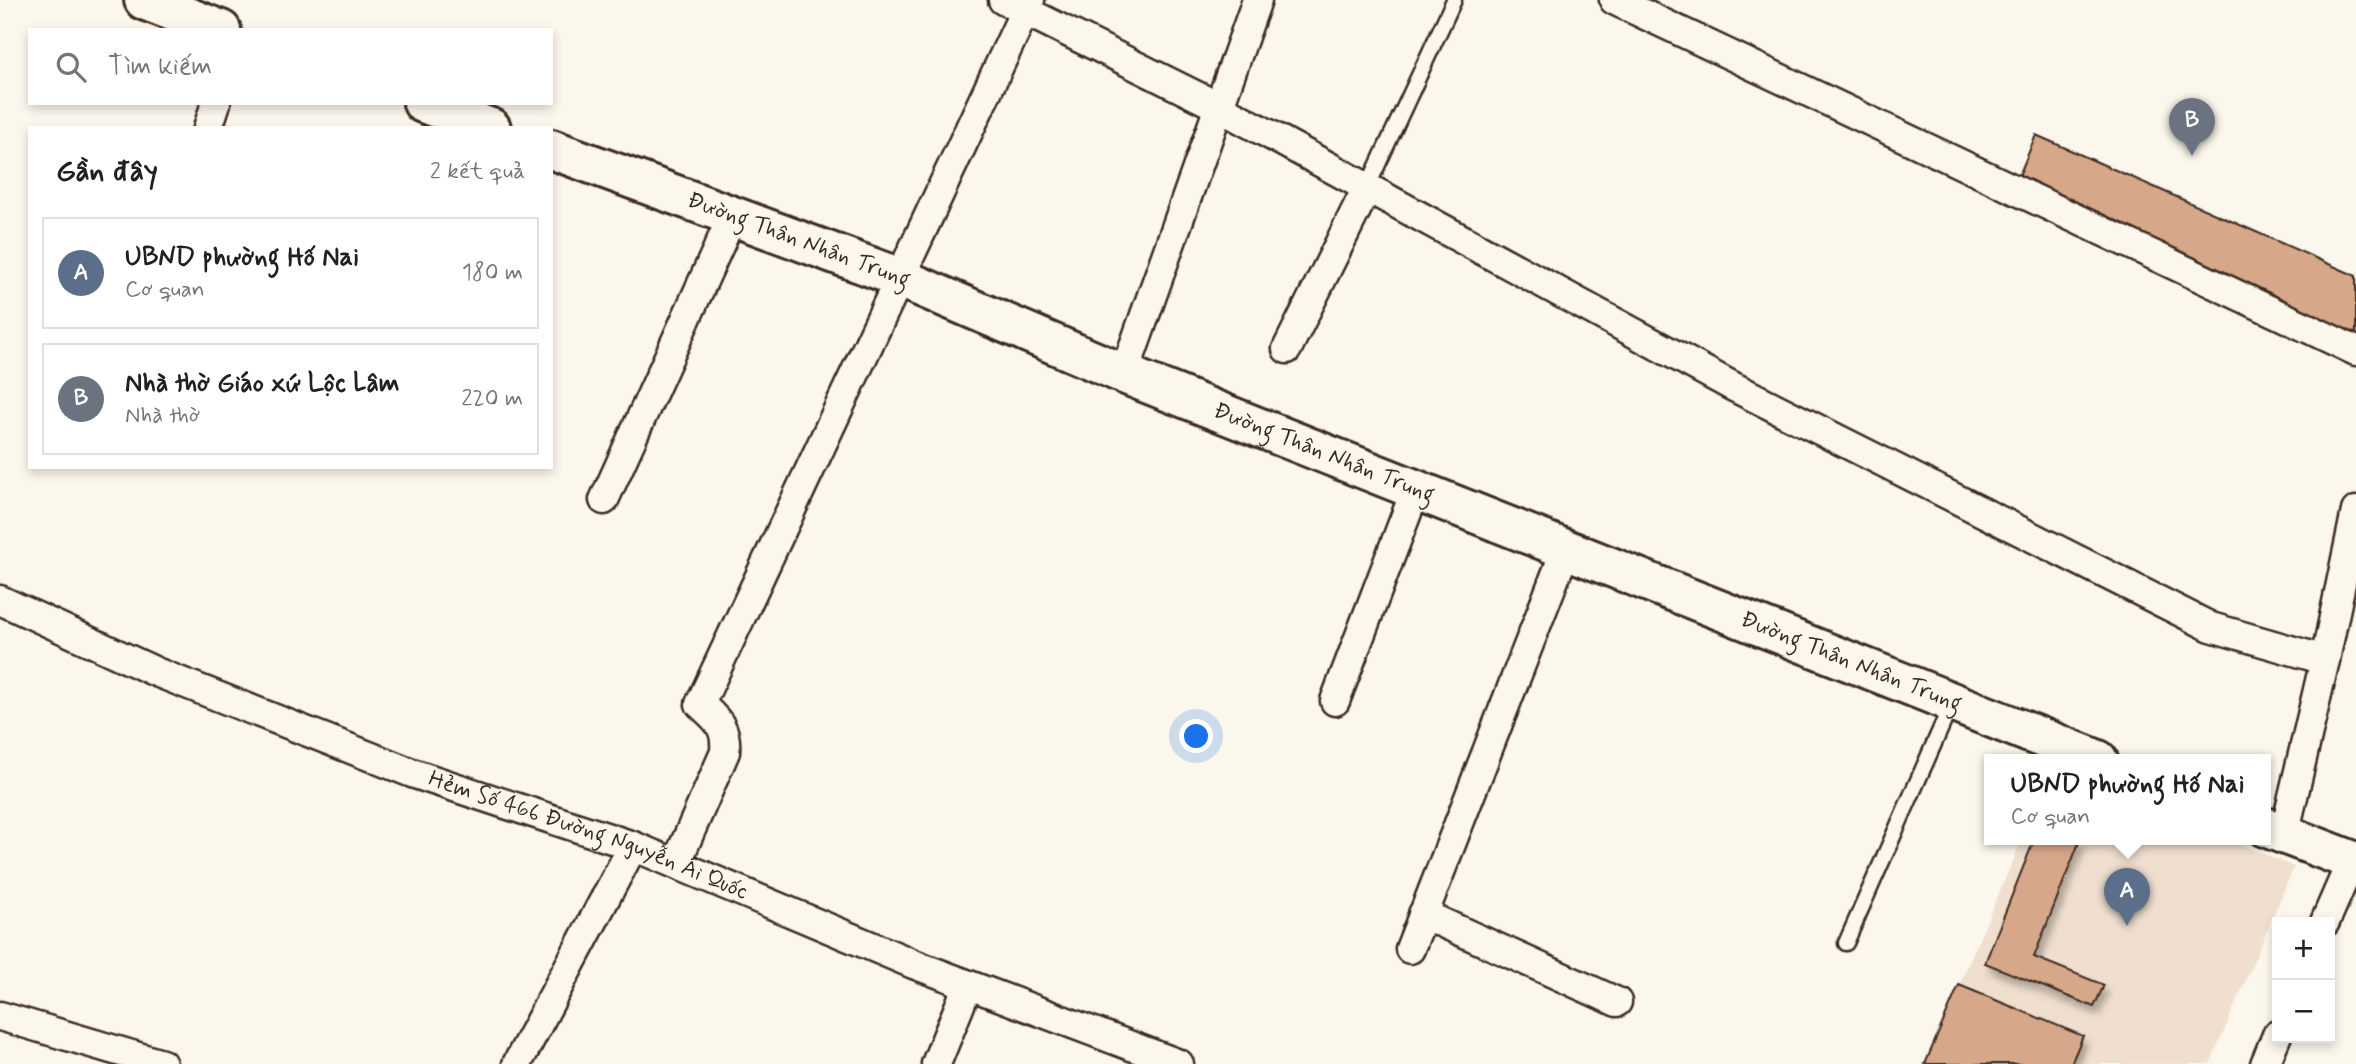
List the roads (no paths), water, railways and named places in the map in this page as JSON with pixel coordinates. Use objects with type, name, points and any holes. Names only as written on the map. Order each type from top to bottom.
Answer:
[{"type":"street","points":[[144,0],[215,28]]},
{"type":"street","points":[[1124,374],[1257,0]]},
{"type":"street","points":[[1614,0],[2356,351]]},
{"type":"street","points":[[676,864],[725,752],[726,737],[719,722],[699,704],[898,277],[1019,4],[1219,107],[1732,386],[2211,626],[2325,660]]},
{"type":"street","points":[[209,126],[215,105]]},
{"type":"street","points":[[428,105],[486,126]]},
{"type":"street","name":"Đường Thân Nhân Trung","points":[[553,150],[898,277],[1124,374],[2083,754]]},
{"type":"street","points":[[1287,349],[1367,188]]},
{"type":"street","points":[[604,500],[733,215]]},
{"type":"street","points":[[1335,701],[1416,489]]},
{"type":"street","points":[[2327,917],[2354,861],[2275,831],[2325,660],[2356,511]]},
{"type":"street","points":[[1410,949],[1566,549]]},
{"type":"street","name":"Hẻm Số 466 Đường Nguyễn Ái Quốc","points":[[0,600],[156,673],[399,768],[633,846],[904,960],[1179,1064]]},
{"type":"street","points":[[516,1064],[633,846]]},
{"type":"street","points":[[1423,914],[1617,1002]]},
{"type":"street","points":[[936,1064],[968,985]]},
{"type":"street","points":[[0,1016],[162,1064]]},
{"type":"street","points":[[2265,1064],[2274,1043]]},
{"type":"lane","points":[[1367,188],[1454,0]]},
{"type":"lane","points":[[1846,943],[1952,702]]},
{"type":"place","name":"Nhà thờ Giáo xứ Lộc Lâm","points":[[2192,156]]},
{"type":"place","name":"UBND phường Hố Nai","points":[[2127,926]]}]
